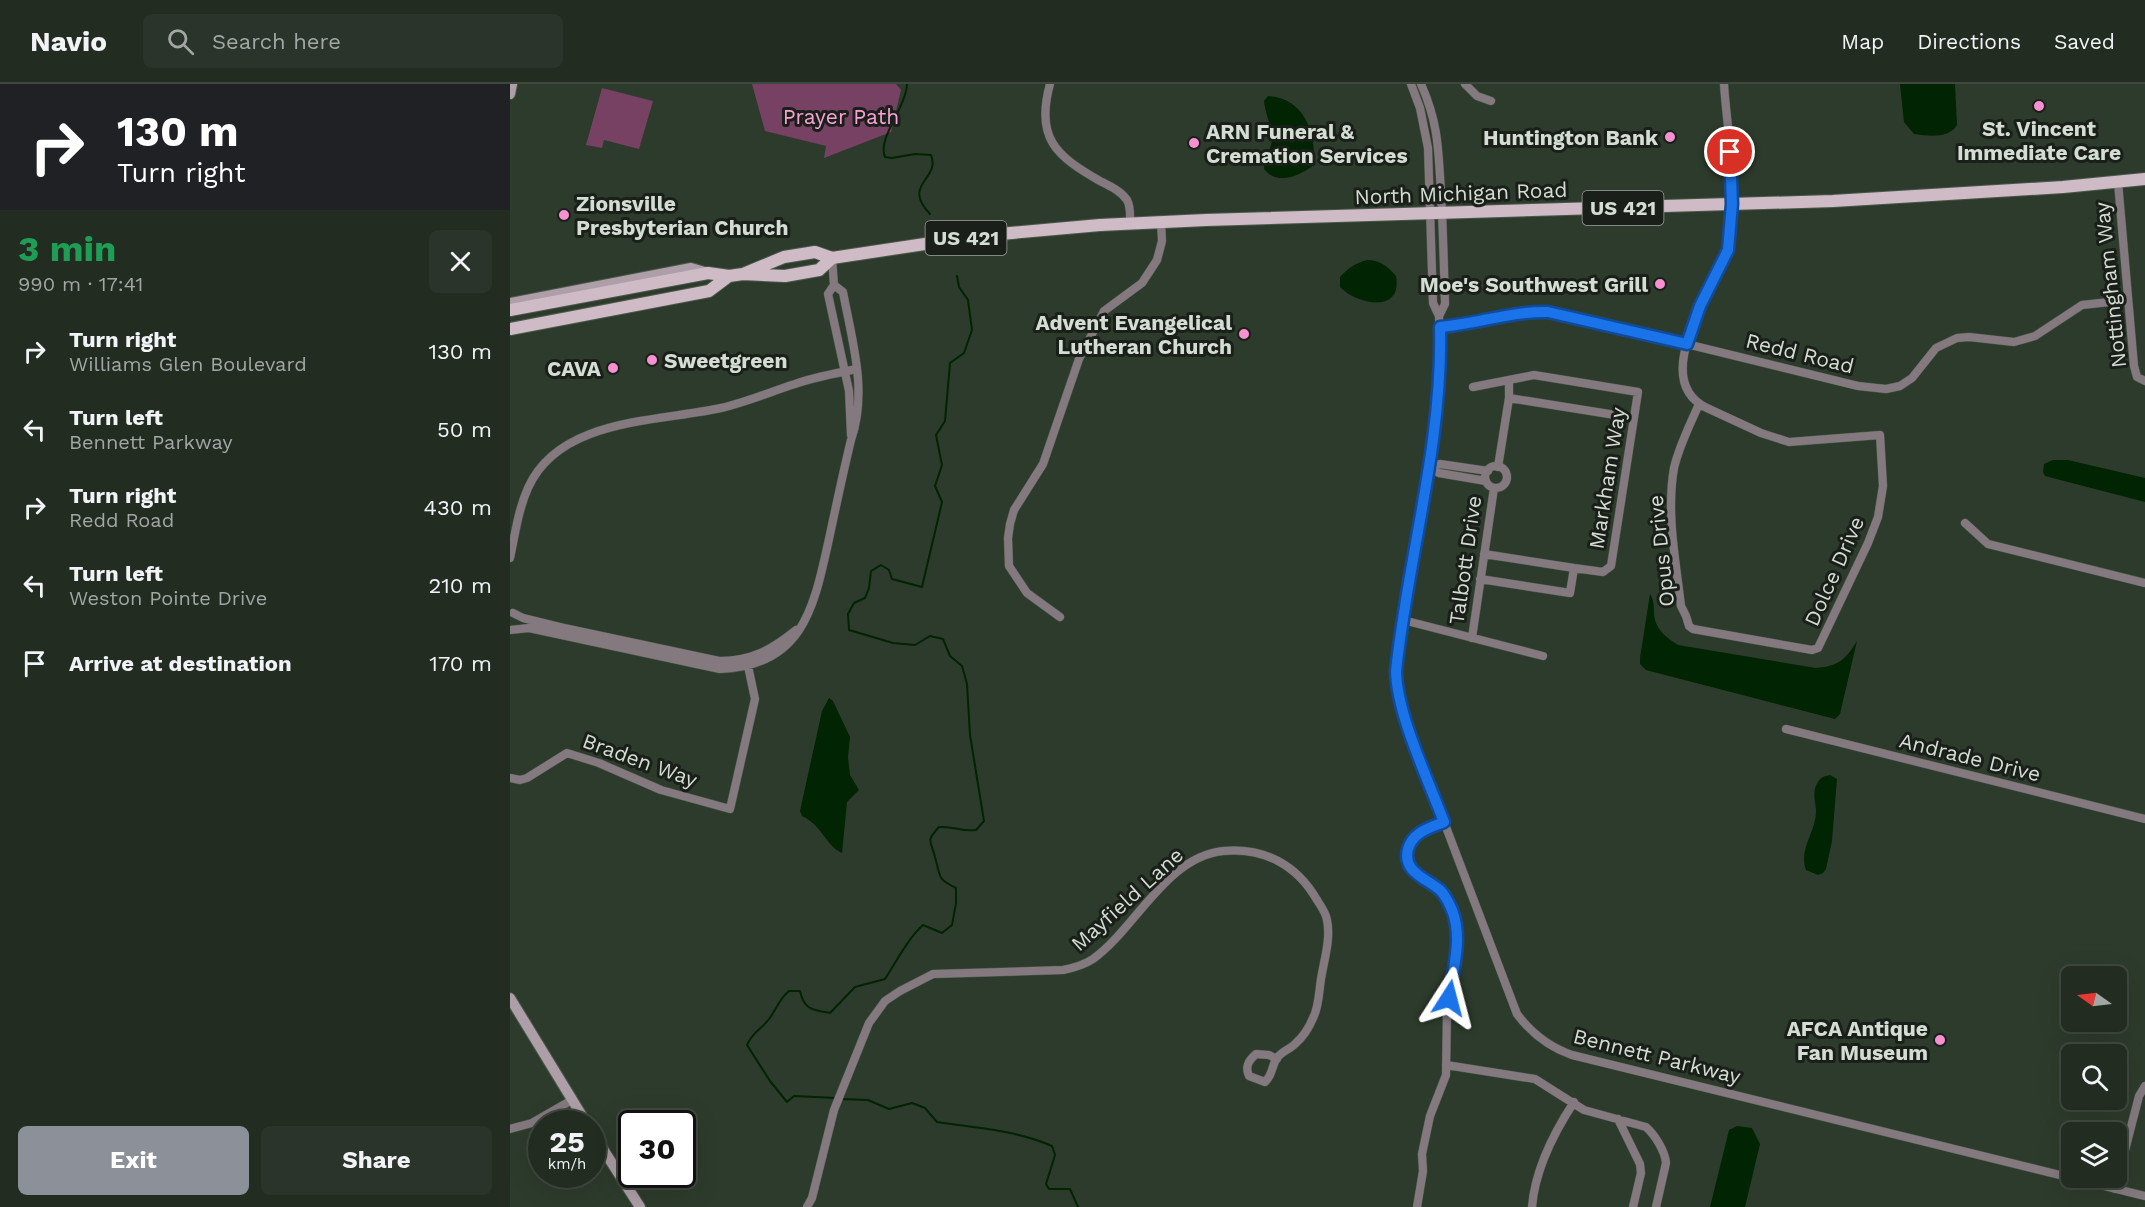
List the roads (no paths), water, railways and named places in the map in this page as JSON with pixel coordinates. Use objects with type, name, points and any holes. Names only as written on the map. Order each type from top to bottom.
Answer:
[{"type":"main road","points":[[510,94],[512,84]]},
{"type":"main road","name":"North Michigan Road","points":[[832,258],[978,236],[1131,223],[1937,196],[2145,179]]},
{"type":"main road","name":"US 421","points":[[510,310],[708,273],[729,276],[742,274],[785,276],[819,270],[832,258],[815,252],[783,257],[742,274]]},
{"type":"main road","points":[[510,303],[691,268],[708,273]]},
{"type":"main road","points":[[510,329],[709,291],[729,276]]},
{"type":"main road","points":[[510,998],[578,1110]]},
{"type":"main road","points":[[606,1154],[640,1207]]},
{"type":"street","points":[[1050,84],[1044,116],[1046,128],[1055,147],[1069,162],[1116,189],[1125,197],[1131,223]]},
{"type":"street","points":[[1411,84],[1425,128],[1437,213]]},
{"type":"street","points":[[1421,84],[1437,129],[1437,213]]},
{"type":"street","points":[[1465,84],[1477,96],[1491,101]]},
{"type":"street","points":[[1699,404],[1690,395],[1683,371],[1687,344],[1700,306],[1728,250],[1733,185],[1724,84]]},
{"type":"street","name":"Nottingham Way","points":[[2118,182],[2134,366],[2138,377],[2145,381]]},
{"type":"street","name":"Bennett Parkway","points":[[1437,213],[1433,303],[1439,316],[1440,327],[1439,389],[1403,620],[1396,671],[1397,690],[1408,727],[1512,1005],[1531,1031],[1550,1046],[1572,1055],[2145,1196]]},
{"type":"street","name":"Bennett Parkway","points":[[1437,213],[1445,304],[1439,316]]},
{"type":"street","points":[[1060,617],[1027,593],[1009,566],[1010,524],[1014,510],[1043,464],[1079,359],[1104,311],[1142,283],[1157,260],[1162,241],[1161,222]]},
{"type":"street","points":[[832,258],[834,285],[828,294],[850,398],[851,440]]},
{"type":"street","points":[[510,630],[534,629],[706,668],[727,669],[748,666],[770,657],[799,632],[814,602],[818,588],[859,406],[859,388],[843,291],[834,285]]},
{"type":"street","name":"Redd Road","points":[[1440,327],[1469,324],[1523,313],[1548,312],[1858,386],[1886,389],[1900,386],[1912,378],[1936,348],[1957,338],[1969,337],[2014,342],[2035,336],[2082,305],[2128,300]]},
{"type":"street","points":[[510,558],[517,523],[528,487],[544,464],[565,445],[607,429],[734,404],[797,383],[856,369]]},
{"type":"street","name":"Markham Way","points":[[1484,554],[1603,572],[1609,570],[1638,392],[1534,375],[1509,380]]},
{"type":"street","points":[[1473,387],[1509,380]]},
{"type":"street","name":"Talbott Drive","points":[[1498,466],[1509,398],[1509,380]]},
{"type":"street","points":[[1509,398],[1634,418]]},
{"type":"street","name":"Dolce Drive","points":[[1699,404],[1761,433],[1789,442],[1880,435],[1883,486],[1878,518],[1818,648]]},
{"type":"street","name":"Opus Drive","points":[[1699,404],[1678,454],[1671,505],[1681,606],[1689,626],[1693,629],[1812,650],[1818,648]]},
{"type":"street","points":[[1428,466],[1440,464],[1488,471]]},
{"type":"street","points":[[1428,466],[1439,473],[1486,481]]},
{"type":"street","name":"Talbott Drive","points":[[1498,466],[1506,472],[1507,479],[1501,487],[1494,488],[1486,481],[1488,471],[1498,466]]},
{"type":"street","name":"Talbott Drive","points":[[1472,638],[1494,488]]},
{"type":"street","points":[[1965,523],[1988,544],[2145,583]]},
{"type":"street","points":[[1480,579],[1570,593],[1574,568]]},
{"type":"street","points":[[511,610],[523,618],[719,661],[745,659],[765,652],[804,623]]},
{"type":"street","points":[[510,630],[514,622],[511,610]]},
{"type":"street","points":[[1403,620],[1543,656]]},
{"type":"street","name":"Braden Way","points":[[510,778],[520,780],[527,778],[567,753],[599,763],[661,790],[730,809],[755,699],[748,666]]},
{"type":"street","name":"Andrade Drive","points":[[1785,729],[2145,819]]},
{"type":"street","points":[[1417,1207],[1430,1116],[1446,1074],[1447,1010],[1458,938],[1452,910],[1441,891],[1412,870],[1407,858],[1413,839],[1421,831],[1444,822]]},
{"type":"street","name":"Mayfield Lane","points":[[807,1207],[812,1198],[834,1110],[843,1086],[869,1023],[885,1001],[933,974],[1063,970],[1080,966],[1092,960],[1105,948],[1139,913],[1154,893],[1189,862],[1221,851],[1252,852],[1286,864],[1311,889],[1327,917],[1329,932],[1315,1015],[1303,1036],[1277,1059]]},
{"type":"street","points":[[1446,1065],[1536,1079],[1584,1110],[1637,1124],[1652,1132],[1666,1158],[1656,1207]]},
{"type":"street","points":[[2115,1189],[2139,1096],[2145,1086]]},
{"type":"street","points":[[510,1129],[532,1123],[572,1100]]},
{"type":"street","points":[[1532,1207],[1546,1150],[1574,1102]]},
{"type":"street","points":[[1618,1119],[1640,1164],[1641,1173],[1633,1207]]},
{"type":"waterway","points":[[907,84],[902,103],[885,141],[885,157],[931,155],[933,163],[931,170],[920,188],[919,195],[922,204],[930,214]]},
{"type":"waterway","points":[[836,1098],[794,1096],[787,1102],[770,1081],[747,1045],[749,1040],[769,1019],[789,991],[800,991],[807,1006],[830,1013],[855,987],[885,979],[908,943],[923,925],[942,933],[952,925],[956,888],[940,876],[931,839],[939,827],[976,830],[984,821],[970,735],[967,684],[962,666],[950,656],[943,639],[930,636],[915,645],[893,643],[849,630],[848,614],[854,603],[865,598],[871,571],[881,565],[889,570],[892,579],[922,587],[942,502],[935,486],[942,465],[936,435],[945,421],[950,363],[964,353],[972,330],[968,300],[959,287],[957,276]]},
{"type":"waterway","points":[[841,1099],[868,1100],[889,1109],[912,1103],[925,1108],[937,1122],[1010,1133],[1052,1146],[1055,1155],[1046,1184],[1049,1189],[1070,1189],[1078,1207]]},
{"type":"place","name":"St. Vincent Immediate Care","points":[[2039,106]]},
{"type":"place","name":"Huntington Bank","points":[[1670,137]]},
{"type":"place","name":"ARN Funeral & Cremation Services","points":[[1194,143]]},
{"type":"place","name":"Zionsville Presbyterian Church","points":[[564,215]]},
{"type":"place","name":"Moe's Southwest Grill","points":[[1660,284]]},
{"type":"place","name":"Advent Evangelical Lutheran Church","points":[[1244,334]]},
{"type":"place","name":"Sweetgreen","points":[[652,360]]},
{"type":"place","name":"CAVA","points":[[613,368]]},
{"type":"place","name":"AFCA Antique Fan Museum","points":[[1940,1040]]},
{"type":"park label","name":"Prayer Path","points":[[841,116]]}]
